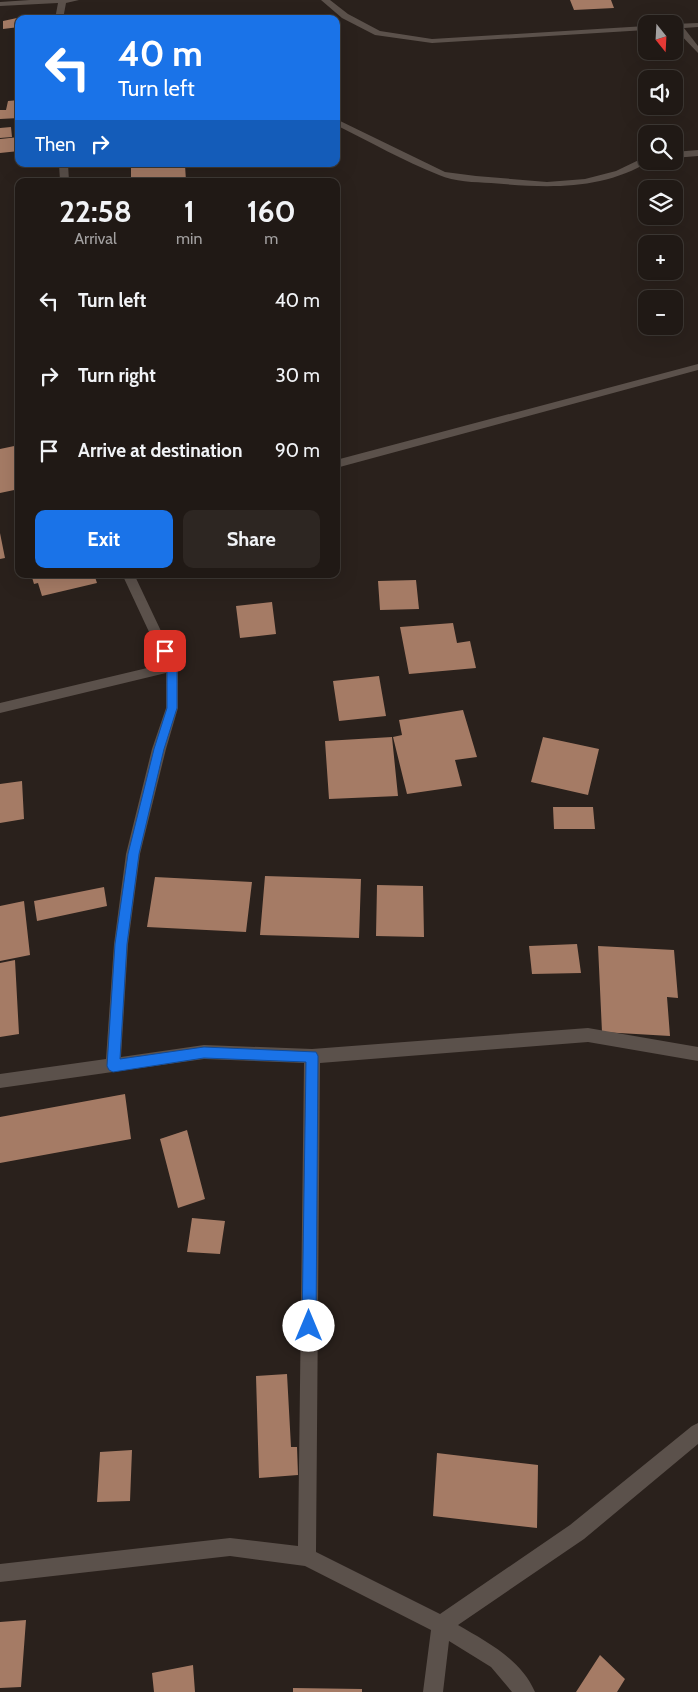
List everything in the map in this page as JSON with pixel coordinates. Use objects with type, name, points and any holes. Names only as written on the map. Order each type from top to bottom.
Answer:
[{"type":"street","points":[[0,4],[75,0]]},
{"type":"street","points":[[325,0],[345,16],[378,34],[432,41],[638,28]]},
{"type":"street","points":[[60,15],[62,1]]},
{"type":"street","points":[[683,26],[698,25]]},
{"type":"street","points":[[683,34],[698,51]]},
{"type":"street","points":[[340,124],[442,174],[476,179],[548,185],[585,182],[619,173],[638,164]]},
{"type":"street","points":[[683,154],[698,153]]},
{"type":"street","points":[[340,463],[698,367]]},
{"type":"street","points":[[113,1066],[121,944],[134,854],[159,749],[172,708],[172,667],[130,578]]},
{"type":"street","points":[[0,708],[172,667]]},
{"type":"street","points":[[0,1081],[204,1052],[312,1056],[588,1035],[698,1054]]},
{"type":"street","points":[[307,1557],[312,1056]]},
{"type":"street","points":[[433,1692],[441,1625],[577,1532],[698,1432]]},
{"type":"street","points":[[0,1573],[230,1547],[307,1557],[441,1625],[498,1660],[525,1692]]},
{"type":"building","points":[[570,0],[611,0],[614,8],[574,10]]},
{"type":"building","points":[[15,18],[15,28],[3,29],[3,21]]},
{"type":"building","points":[[15,100],[15,118],[0,119],[0,110],[6,110],[8,101]]},
{"type":"building","points":[[11,127],[12,137],[0,138],[0,128]]},
{"type":"building","points":[[15,137],[15,151],[0,153],[0,139]]},
{"type":"building","points":[[131,167],[185,167],[186,178],[131,178]]},
{"type":"building","points":[[15,446],[15,490],[0,493],[0,449]]},
{"type":"building","points":[[0,533],[5,558],[0,559]]},
{"type":"building","points":[[32,578],[95,578],[97,583],[42,596],[38,583],[34,584]]},
{"type":"building","points":[[416,580],[419,609],[380,610],[378,581]]},
{"type":"building","points":[[272,602],[276,634],[240,638],[236,606]]},
{"type":"building","points":[[453,623],[457,643],[470,641],[476,668],[409,674],[400,627]]},
{"type":"building","points":[[379,676],[386,716],[339,721],[333,681]]},
{"type":"building","points":[[463,710],[477,757],[455,760],[462,786],[407,794],[393,737],[402,735],[399,720]]},
{"type":"building","points":[[392,737],[398,796],[329,799],[325,741]]},
{"type":"building","points":[[543,737],[599,749],[588,795],[531,782]]},
{"type":"building","points":[[22,781],[24,819],[0,823],[0,784]]},
{"type":"building","points":[[553,807],[593,807],[595,829],[554,829]]},
{"type":"building","points":[[265,876],[361,879],[359,938],[260,935]]},
{"type":"building","points":[[155,877],[252,882],[246,932],[147,927]]},
{"type":"building","points":[[377,885],[423,886],[424,937],[376,936]]},
{"type":"building","points":[[104,887],[107,906],[37,921],[34,901]]},
{"type":"building","points":[[24,901],[30,955],[0,961],[0,906]]},
{"type":"building","points":[[577,944],[581,973],[532,974],[529,946]]},
{"type":"building","points":[[598,946],[674,950],[678,998],[667,997],[670,1036],[602,1032]]},
{"type":"building","points":[[15,960],[19,1034],[0,1037],[0,963]]},
{"type":"building","points":[[125,1094],[131,1139],[0,1163],[0,1117]]},
{"type":"building","points":[[187,1130],[205,1199],[178,1208],[160,1139]]},
{"type":"building","points":[[192,1218],[225,1221],[220,1254],[187,1252]]},
{"type":"building","points":[[287,1374],[291,1447],[297,1447],[298,1475],[259,1478],[256,1376]]},
{"type":"building","points":[[132,1450],[130,1501],[97,1502],[100,1452]]},
{"type":"building","points":[[437,1453],[538,1465],[537,1528],[433,1516]]},
{"type":"building","points":[[26,1620],[21,1687],[0,1688],[0,1622]]},
{"type":"building","points":[[600,1655],[625,1679],[617,1692],[576,1692]]},
{"type":"building","points":[[193,1665],[195,1692],[154,1692],[152,1673]]},
{"type":"building","points":[[293,1688],[362,1689],[362,1692],[293,1692]]},
{"type":"route","points":[[165,651],[172,667],[172,708],[159,749],[134,854],[121,944],[113,1066],[204,1052],[312,1056],[309,1326]]}]
